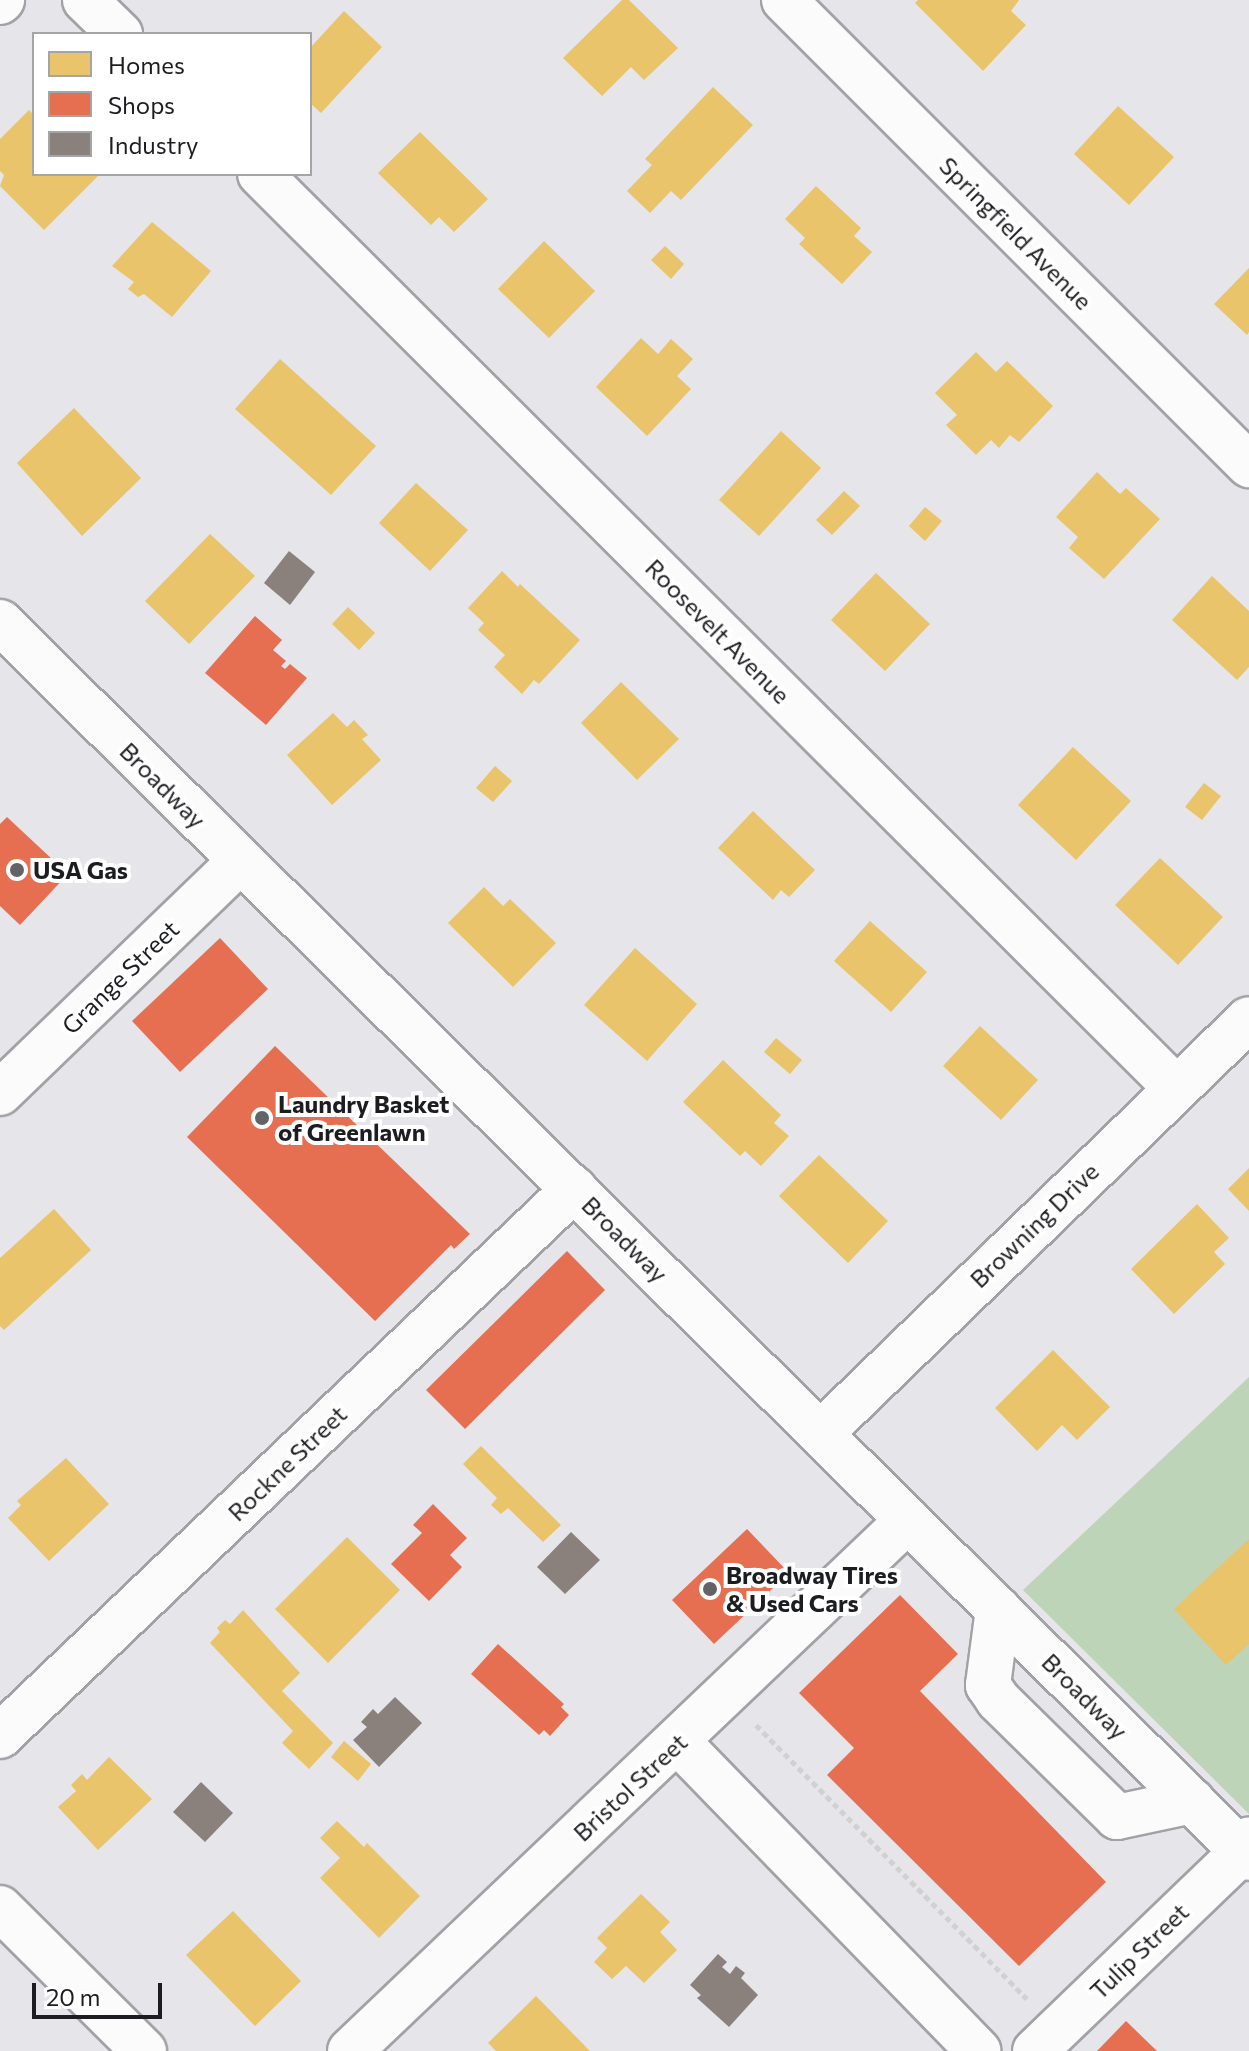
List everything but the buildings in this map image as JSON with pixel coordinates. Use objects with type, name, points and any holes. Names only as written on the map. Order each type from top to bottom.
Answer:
[{"type":"street","points":[[85,0],[118,32]]},
{"type":"street","name":"Springfield Avenue","points":[[784,0],[1249,465]]},
{"type":"street","name":"Roosevelt Avenue","points":[[262,176],[1176,1088]]},
{"type":"street","name":"Broadway","points":[[0,622],[1192,1801],[1247,1849]]},
{"type":"street","name":"Grange Street","points":[[0,1093],[240,861]]},
{"type":"street","name":"Browning Drive","points":[[821,1433],[1249,1019]]},
{"type":"street","name":"Rockne Street","points":[[0,1736],[574,1189]]},
{"type":"street","name":"Bristol Street","points":[[350,2051],[908,1520]]},
{"type":"street","points":[[998,1609],[988,1685],[998,1700],[1117,1817],[1192,1801]]},
{"type":"street","points":[[678,1742],[978,2051]]},
{"type":"street","name":"Tulip Street","points":[[1035,2051],[1247,1849]]},
{"type":"street","points":[[0,1908],[144,2051]]},
{"type":"path","points":[[752,1721],[1034,2006]]},
{"type":"green space","points":[[1249,1377],[1249,1814],[1023,1590]]},
{"type":"place","name":"USA Gas","points":[[17,870]]},
{"type":"place","name":"Laundry Basket of Greenlawn","points":[[262,1118]]},
{"type":"place","name":"Broadway Tires & Used Cars","points":[[710,1589]]}]
